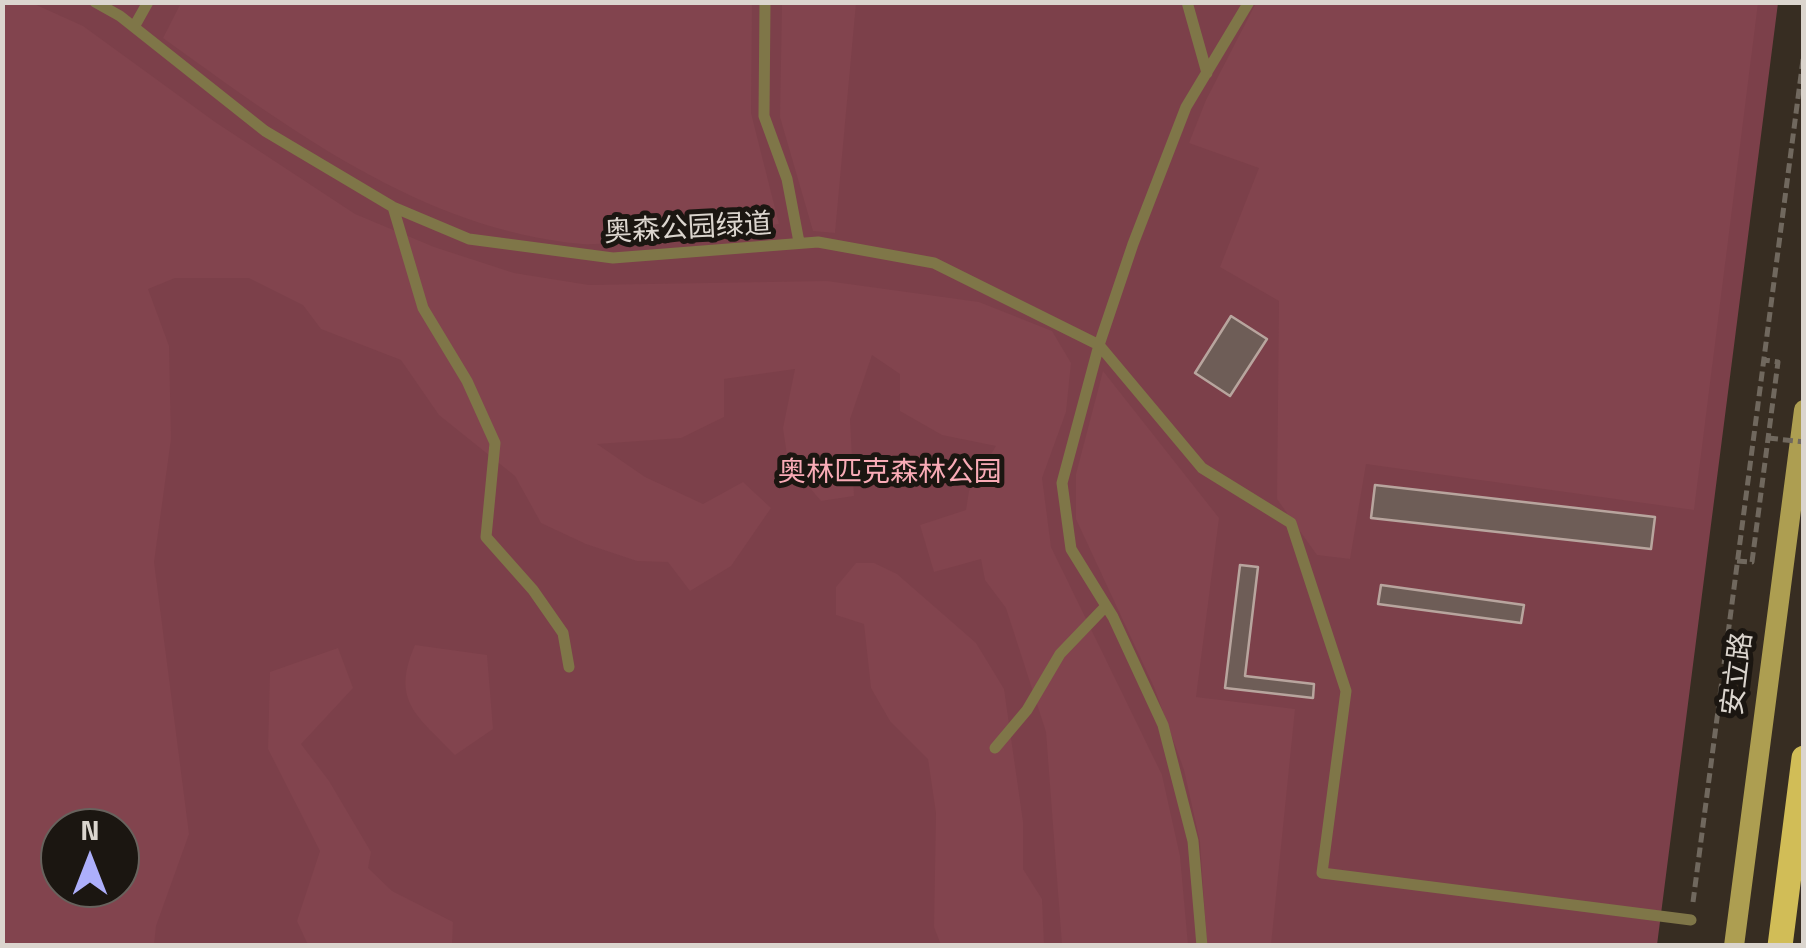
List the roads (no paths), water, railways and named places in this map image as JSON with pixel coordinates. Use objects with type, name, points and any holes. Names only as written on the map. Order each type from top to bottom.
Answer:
[{"type":"main road","points":[[1780,946],[1804,758]]},
{"type":"street","name":"安立路","points":[[1734,946],[1804,410]]},
{"type":"lane","points":[[95,2],[134,27],[264,131],[393,207],[469,240],[613,258],[818,242],[934,262],[1099,345],[1202,468],[1291,522],[1346,691],[1322,873],[1691,920]]},
{"type":"lane","points":[[134,27],[148,2]]},
{"type":"lane","points":[[765,2],[764,116],[787,180],[799,242]]},
{"type":"lane","points":[[1187,2],[1207,73]]},
{"type":"lane","points":[[1202,946],[1193,841],[1163,726],[1106,606],[1071,549],[1062,484],[1099,345],[1180,124],[1249,2]]},
{"type":"lane","points":[[393,207],[422,308],[467,381],[495,444],[486,537],[533,590],[563,633],[569,667]]},
{"type":"lane","points":[[995,748],[1027,710],[1060,654],[1106,606]]},
{"type":"park label","name":"奥林匹克森林公园","points":[[890,474]]}]
